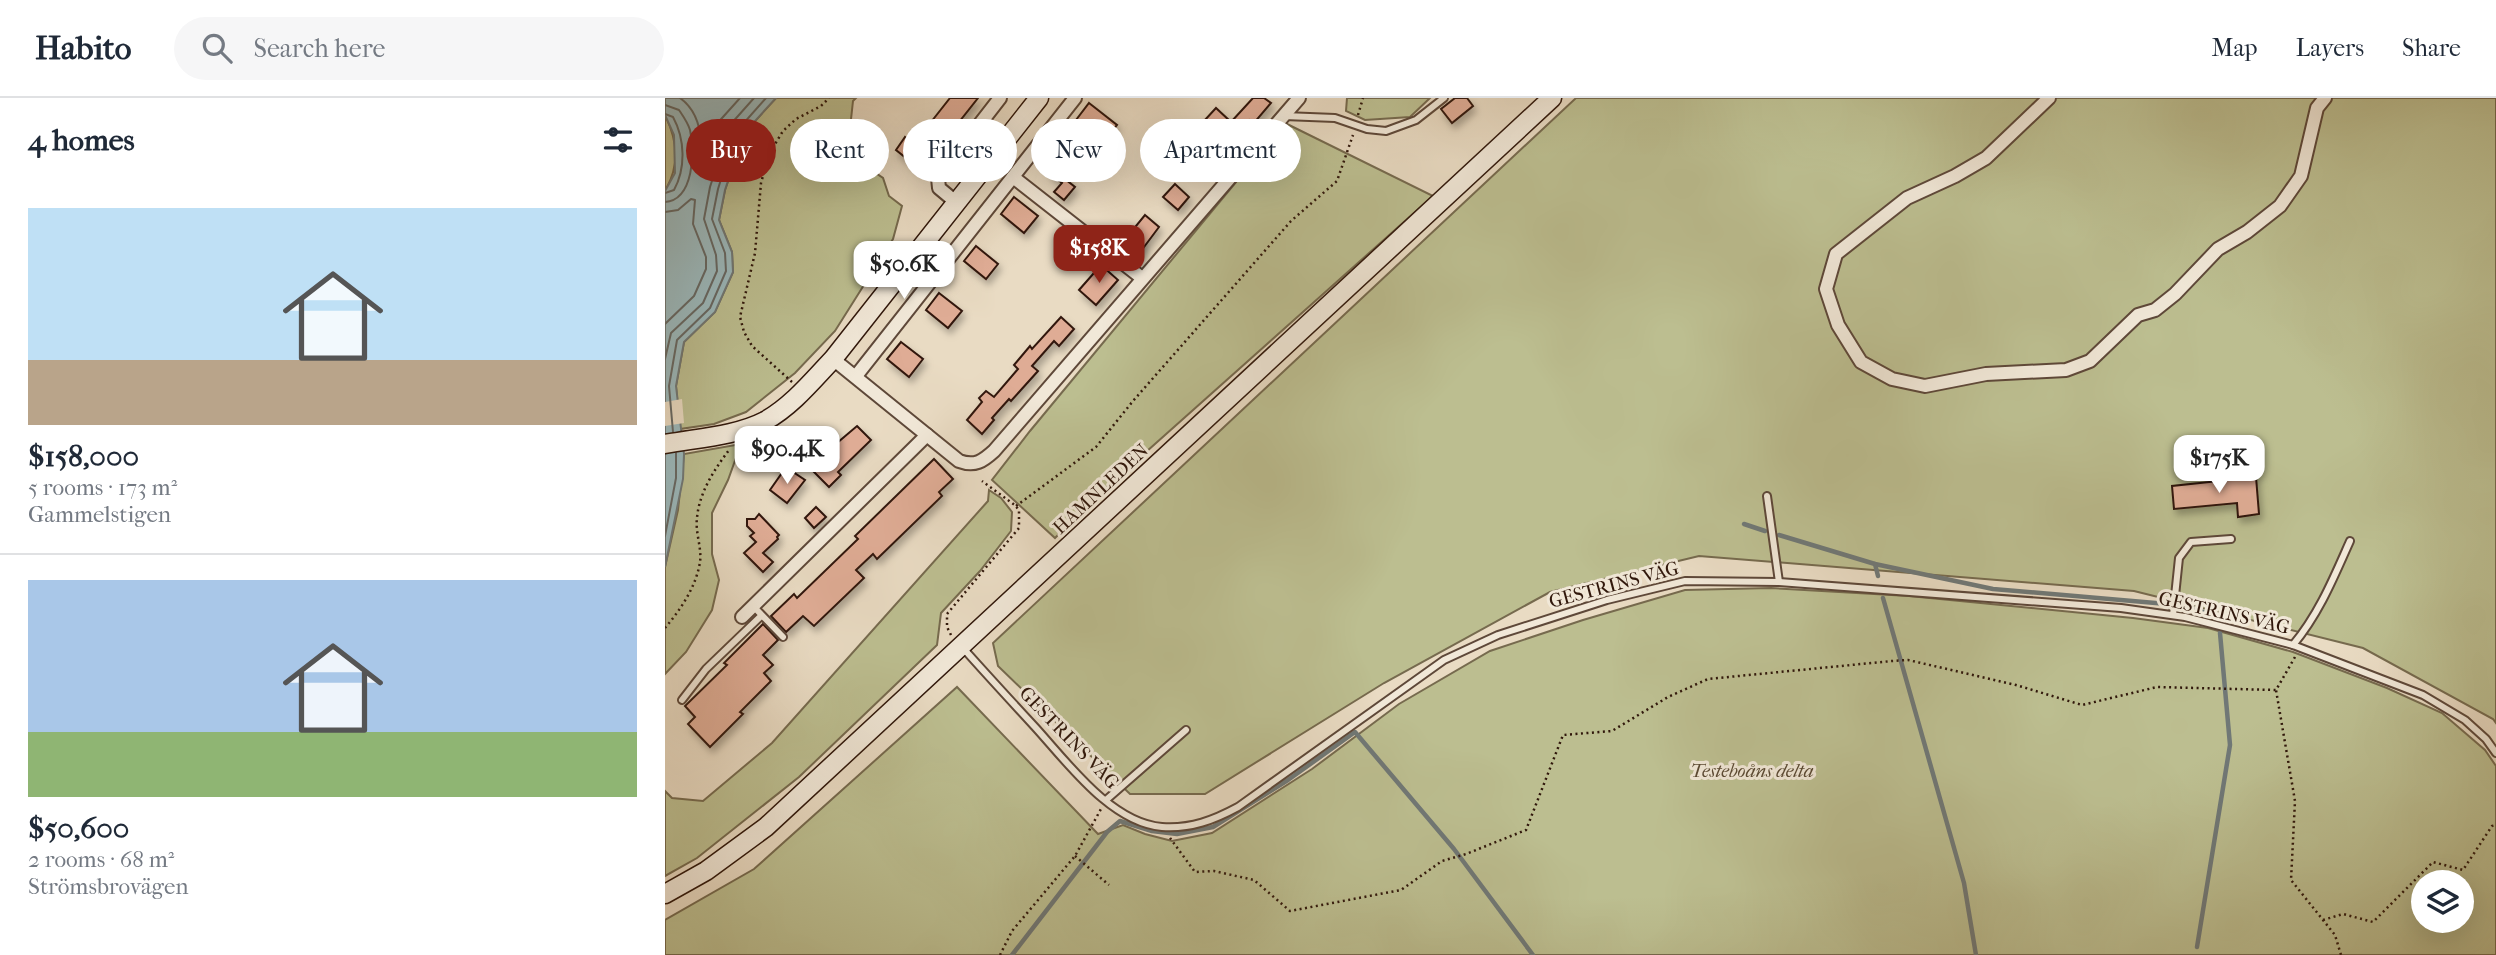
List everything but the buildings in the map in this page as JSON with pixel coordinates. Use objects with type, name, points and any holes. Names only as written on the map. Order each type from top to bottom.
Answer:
[{"type":"main road","points":[[665,444],[746,428],[775,414],[799,395],[834,359],[1039,98]]},
{"type":"main road","name":"HAMNLEDEN","points":[[665,894],[706,871],[766,827],[1552,98]]},
{"type":"street","points":[[957,203],[939,188],[938,178],[1000,98]]},
{"type":"street","points":[[1017,172],[1075,98]]},
{"type":"street","points":[[834,359],[960,461],[975,464],[994,451],[1299,98]]},
{"type":"street","points":[[2049,98],[1986,158],[1907,198],[1836,254],[1826,289],[1838,325],[1861,362],[1892,379],[1925,386],[1986,374],[2066,370],[2090,361],[2138,315],[2155,310],[2175,294],[2218,249],[2247,232],[2280,206],[2301,176],[2317,108],[2325,98]]},
{"type":"street","points":[[1017,180],[1142,278]]},
{"type":"street","points":[[856,376],[1009,182]]},
{"type":"street","points":[[742,617],[757,611],[927,435]]},
{"type":"lane","points":[[1284,116],[1328,117],[1374,131],[1393,130],[1416,120],[1444,98]]},
{"type":"lane","points":[[1767,496],[1779,582]]},
{"type":"lane","points":[[2173,615],[2179,558],[2192,542],[2231,539]]},
{"type":"lane","points":[[2297,646],[2350,541]]},
{"type":"lane","name":"GESTRINS VÄG","points":[[961,647],[1095,792],[1129,817],[1160,827],[1193,826],[1215,819],[1238,807],[1444,660],[1498,635],[1607,600],[1685,581],[1779,582],[2121,608],[2173,615],[2297,646],[2423,695],[2465,720],[2487,739],[2496,753]]},
{"type":"lane","points":[[682,700],[757,611],[783,637]]},
{"type":"lane","points":[[1106,800],[1186,730]]},
{"type":"path","points":[[794,385],[752,346],[740,317],[755,253],[761,183],[769,154],[783,131],[796,119],[821,106],[829,98]]},
{"type":"path","points":[[1016,506],[1096,447],[1291,221],[1338,181],[1363,98]]},
{"type":"path","points":[[665,628],[678,613],[691,590],[701,560],[697,518],[708,480],[746,428]]},
{"type":"path","points":[[961,647],[947,627],[947,614],[1019,528],[1020,519],[1016,506],[982,481]]},
{"type":"path","points":[[2297,646],[2276,690],[2295,801],[2291,880],[2335,935],[2341,955]]},
{"type":"path","points":[[1167,834],[1195,872],[1214,871],[1254,880],[1290,911],[1401,890],[1442,861],[1526,830],[1563,735],[1612,731],[1668,697],[1708,679],[1908,660],[2016,685],[2082,705],[2157,687],[2276,690]]},
{"type":"path","points":[[1000,955],[1012,931],[1075,856],[1106,800]]},
{"type":"path","points":[[2323,920],[2343,914],[2372,922],[2433,862],[2463,870],[2492,826],[2496,825]]},
{"type":"path","points":[[1075,856],[1109,885]]},
{"type":"green space","points":[[776,98],[856,98],[853,101],[851,119],[790,119],[790,182],[884,182],[889,196],[902,206],[893,239],[835,331],[795,373],[746,412],[714,424],[680,429],[676,386],[684,342],[715,312],[733,272],[732,252],[719,220],[728,182],[776,182],[776,119],[757,119]]},
{"type":"green space","points":[[1347,98],[1430,98],[1410,117],[1365,120],[1346,111]]},
{"type":"green space","points":[[1576,98],[2496,98],[2496,723],[2363,648],[2134,591],[1699,556],[1550,592],[1384,683],[1205,794],[1130,794],[998,666],[993,643]]},
{"type":"green space","points":[[665,115],[675,144],[675,163],[665,191]]},
{"type":"green space","points":[[1301,131],[1433,196],[1100,493],[1055,538],[992,480],[1236,182],[1301,182]]},
{"type":"green space","points":[[741,444],[712,513],[712,554],[719,580],[712,610],[686,652],[665,674],[665,567],[678,510],[684,454]]},
{"type":"green space","points":[[989,490],[1001,498],[1012,512],[1011,531],[980,571],[941,613],[937,645],[799,777],[697,858],[665,876],[665,791],[672,798],[703,801],[772,743],[988,501]]},
{"type":"green space","name":"Testeboåns delta","points":[[1771,588],[1909,596],[2133,618],[2208,628],[2293,652],[2387,688],[2442,713],[2485,750],[2496,766],[2496,955],[665,955],[665,920],[754,869],[957,687],[1098,834],[1123,825],[1172,841],[1212,833],[1312,769],[1399,704],[1490,651],[1685,590]]},
{"type":"water","points":[[665,98],[776,98],[757,119],[686,119],[686,182],[728,182],[719,220],[732,252],[733,272],[715,312],[684,342],[676,386],[684,454],[683,479],[665,567],[665,191],[675,173],[674,135],[665,115]]},
{"type":"pier","points":[[682,399],[684,423],[665,426],[665,402]]},
{"type":"waterway","points":[[1744,524],[1765,531]]},
{"type":"waterway","points":[[1779,535],[1875,564],[1993,589],[2167,604]]},
{"type":"waterway","points":[[1875,564],[1878,576]]},
{"type":"waterway","points":[[1883,598],[1964,883],[1976,955]]},
{"type":"waterway","points":[[2186,607],[2218,616]]},
{"type":"waterway","points":[[2197,947],[2230,745],[2220,633]]},
{"type":"waterway","points":[[1012,955],[1107,832],[1120,821],[1152,831],[1177,834],[1213,827],[1288,780],[1355,732],[1454,849],[1533,955]]}]
